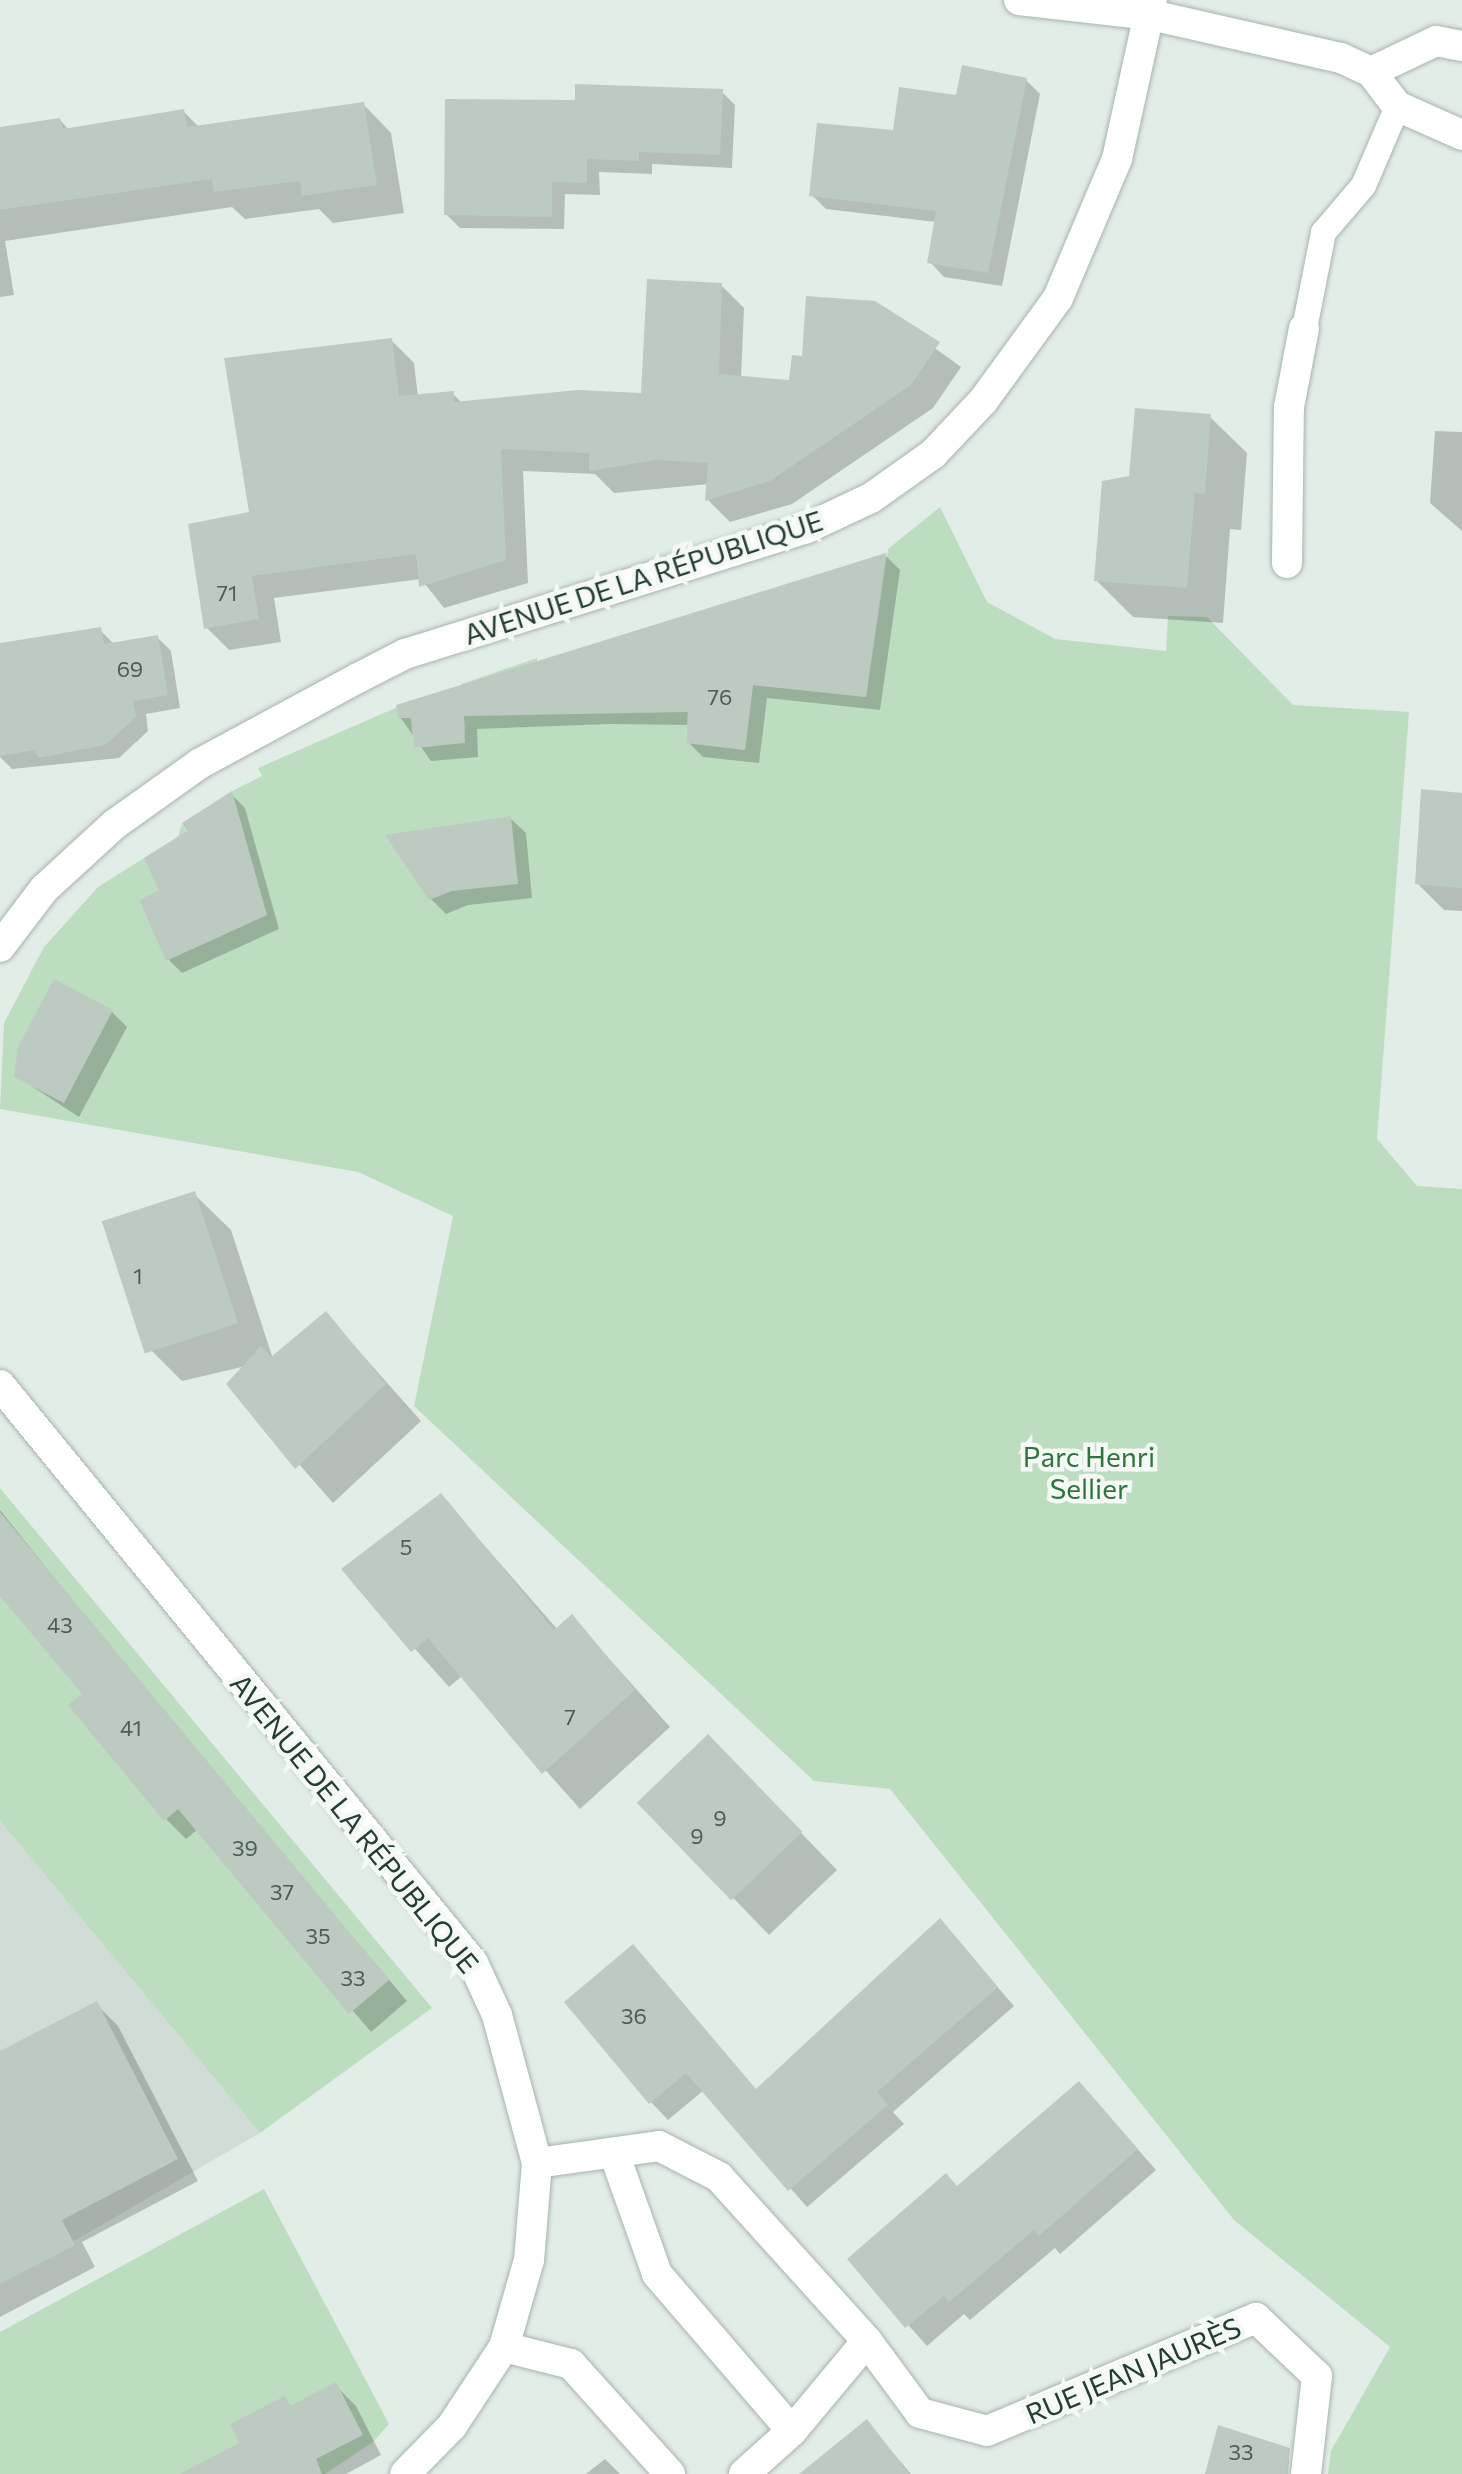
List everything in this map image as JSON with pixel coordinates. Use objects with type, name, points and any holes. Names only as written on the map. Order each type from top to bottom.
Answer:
[{"type":"street","points":[[1019,0],[1152,7],[1341,58],[1371,72],[1397,106],[1462,135]]},
{"type":"street","name":"AVENUE DE LA RÉPUBLIQUE","points":[[0,948],[44,889],[115,824],[199,764],[316,701],[406,654],[804,530],[871,498],[933,454],[982,401],[1058,298],[1117,159],[1152,7]]},
{"type":"street","points":[[1371,72],[1436,42],[1462,46]]},
{"type":"street","points":[[1287,564],[1289,407],[1304,328]]},
{"type":"street","name":"AVENUE DE LA RÉPUBLIQUE","points":[[0,1385],[473,1962],[516,2066],[536,2163],[529,2260],[504,2347],[452,2426],[406,2474]]},
{"type":"street","points":[[536,2163],[659,2146],[719,2177],[867,2341],[792,2432],[744,2474]]},
{"type":"street","points":[[614,2153],[658,2274],[792,2432]]},
{"type":"street","name":"RUE JEAN JAURÈS","points":[[867,2341],[920,2412],[987,2431],[1256,2318],[1318,2376],[1306,2474]]},
{"type":"street","points":[[504,2347],[571,2364],[670,2474]]},
{"type":"lane","points":[[1304,328],[1323,232],[1364,185],[1397,106]]},
{"type":"shaded area","points":[[0,1821],[260,2133],[0,2284]]},
{"type":"green space","name":"Parc Henri Sellier","points":[[940,507],[987,602],[1055,639],[1166,651],[1168,616],[1207,617],[1293,705],[1409,712],[1377,1139],[1417,1186],[1462,1189],[1462,2474],[1328,2474],[1331,2451],[1390,2347],[1234,2220],[890,1789],[814,1781],[414,1406],[453,1216],[358,1172],[0,1109],[4,1023],[44,947],[98,887],[144,858],[158,890],[139,900],[166,960],[222,936],[178,837],[182,823],[200,858],[232,791],[262,776],[258,768],[409,702],[414,748],[436,746],[437,738],[465,734],[462,684],[537,658],[539,712],[688,708],[686,743],[745,750],[753,685],[866,697],[888,549]]},
{"type":"green space","points":[[0,1488],[432,2008],[260,2133],[0,1821]]},
{"type":"green space","points":[[264,2189],[389,2424],[373,2442],[325,2474],[0,2474],[0,2332]]},
{"type":"building","points":[[962,65],[1027,78],[988,273],[927,263],[936,211],[809,196],[817,123],[893,130],[899,87],[956,95]]},
{"type":"building","points":[[575,84],[723,89],[720,155],[639,152],[639,161],[587,159],[587,183],[552,182],[552,217],[444,215],[445,99],[575,100]]},
{"type":"building","points":[[364,102],[377,185],[302,196],[300,181],[214,192],[212,179],[0,210],[0,127],[60,118],[63,129],[184,109],[187,127]]},
{"type":"building","points":[[647,279],[722,283],[719,374],[789,380],[792,355],[802,356],[806,296],[875,301],[940,342],[911,385],[770,481],[705,501],[708,463],[656,460],[589,471],[589,453],[501,449],[506,560],[419,587],[416,554],[252,576],[259,619],[204,629],[188,524],[249,512],[224,358],[392,338],[399,396],[454,391],[454,402],[578,390],[641,393]]},
{"type":"building","points":[[1135,408],[1211,414],[1205,494],[1195,493],[1187,588],[1094,581],[1102,481],[1129,476]]},
{"type":"building","points":[[886,553],[866,697],[753,685],[745,750],[686,743],[688,712],[464,716],[465,743],[414,748],[411,718],[398,718],[396,705]]},
{"type":"building","points":[[101,627],[104,644],[158,635],[168,695],[133,701],[136,717],[105,745],[38,758],[35,750],[0,756],[0,643]]},
{"type":"building","points":[[1421,789],[1462,793],[1462,888],[1415,884]]},
{"type":"building","points":[[232,791],[267,915],[166,961],[139,900],[158,890],[144,858],[187,831],[182,823]]},
{"type":"building","points":[[511,816],[518,884],[452,891],[429,900],[385,835]]},
{"type":"building","points":[[54,979],[113,1010],[64,1103],[14,1077],[18,1047]]},
{"type":"building","points":[[195,1191],[238,1323],[145,1353],[102,1221]]},
{"type":"building","points":[[326,1311],[386,1384],[295,1469],[226,1384],[261,1346],[271,1357]]},
{"type":"building","points":[[441,1493],[554,1630],[572,1614],[635,1690],[542,1774],[428,1638],[411,1652],[341,1569]]},
{"type":"building","points":[[0,1512],[389,1980],[349,2014],[178,1809],[164,1821],[68,1705],[82,1694],[0,1596]]},
{"type":"building","points":[[708,1734],[802,1832],[731,1901],[637,1803]]},
{"type":"building","points":[[940,1918],[998,1987],[877,2092],[888,2105],[788,2191],[686,2073],[649,2104],[564,2002],[633,1944],[756,2089]]},
{"type":"building","points":[[97,2001],[178,2159],[62,2220],[75,2245],[0,2284],[0,2051]]},
{"type":"building","points":[[1079,2081],[1138,2149],[1039,2236],[1034,2230],[949,2302],[944,2296],[905,2328],[847,2259],[946,2173],[957,2186]]},
{"type":"building","points":[[336,2382],[363,2435],[316,2459],[322,2474],[180,2474],[239,2443],[230,2424],[285,2396],[290,2406]]},
{"type":"building","points":[[867,2419],[909,2474],[799,2474]]},
{"type":"building","points":[[1218,2425],[1290,2448],[1288,2474],[1205,2474]]}]
